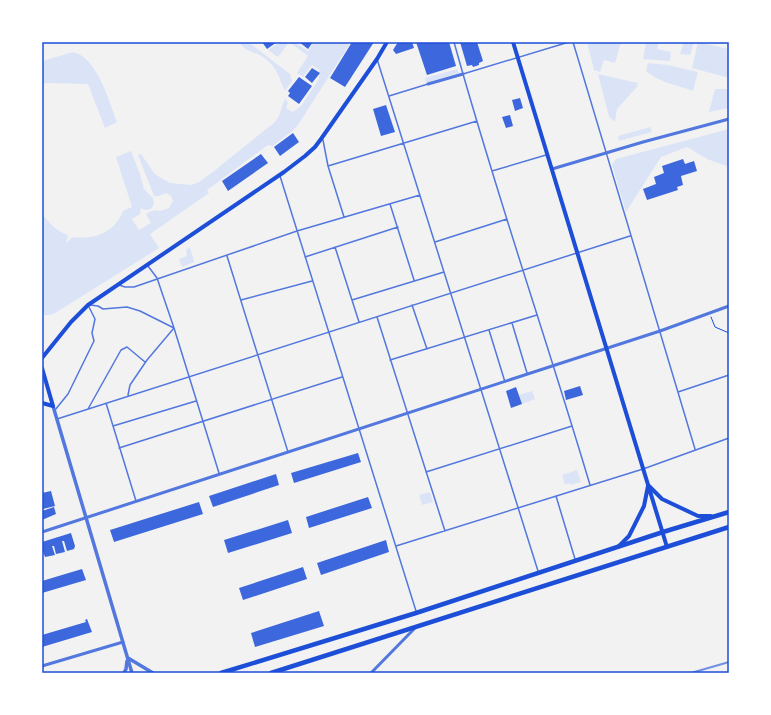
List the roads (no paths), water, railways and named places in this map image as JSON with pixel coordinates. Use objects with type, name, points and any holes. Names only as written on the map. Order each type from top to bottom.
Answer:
[{"type":"main road","points":[[42,358],[71,322],[88,304],[280,175],[316,148],[377,60],[387,42]]},
{"type":"main road","points":[[513,42],[667,547]]},
{"type":"main road","points":[[42,368],[54,408]]},
{"type":"main road","points":[[42,403],[54,408]]},
{"type":"main road","points":[[648,486],[662,499],[698,516],[714,516]]},
{"type":"main road","points":[[617,548],[629,536],[644,506],[648,486]]},
{"type":"main road","points":[[221,673],[416,613],[663,532],[729,512]]},
{"type":"main road","points":[[274,673],[729,527]]},
{"type":"street","points":[[428,84],[463,74]]},
{"type":"street","points":[[552,169],[729,119]]},
{"type":"street","points":[[42,532],[505,382],[660,331],[729,306]]},
{"type":"street","points":[[54,408],[132,673]]},
{"type":"street","points":[[371,673],[415,628]]},
{"type":"street","points":[[42,666],[123,642]]},
{"type":"street","points":[[124,673],[128,658]]},
{"type":"street","points":[[128,658],[153,673]]},
{"type":"lane","points":[[454,42],[492,171],[554,365],[590,485]]},
{"type":"lane","points":[[463,74],[569,42]]},
{"type":"lane","points":[[573,42],[695,449]]},
{"type":"lane","points":[[377,60],[539,573]]},
{"type":"lane","points":[[389,96],[428,84]]},
{"type":"lane","points":[[328,166],[477,121]]},
{"type":"lane","points":[[322,138],[328,166],[344,218]]},
{"type":"lane","points":[[492,171],[547,155]]},
{"type":"lane","points":[[280,175],[416,613]]},
{"type":"lane","points":[[117,284],[125,287],[134,287],[297,231],[420,195]]},
{"type":"lane","points":[[390,204],[414,281]]},
{"type":"lane","points":[[435,242],[507,219]]},
{"type":"lane","points":[[305,257],[398,228]]},
{"type":"lane","points":[[58,419],[630,236]]},
{"type":"lane","points":[[335,247],[359,322]]},
{"type":"lane","points":[[226,256],[288,452]]},
{"type":"lane","points":[[146,264],[157,278],[174,328],[219,475]]},
{"type":"lane","points":[[352,300],[444,271]]},
{"type":"lane","points":[[241,300],[312,280]]},
{"type":"lane","points":[[88,304],[98,306],[103,309],[127,307],[140,311],[174,328]]},
{"type":"lane","points":[[54,408],[68,394],[94,341],[92,333],[95,319],[88,304]]},
{"type":"lane","points":[[412,305],[427,349]]},
{"type":"lane","points":[[390,360],[537,315]]},
{"type":"lane","points":[[376,317],[445,531]]},
{"type":"lane","points":[[512,323],[528,374]]},
{"type":"lane","points":[[128,396],[130,385],[145,362],[174,328]]},
{"type":"lane","points":[[489,330],[505,382]]},
{"type":"lane","points":[[88,409],[121,350],[127,347],[145,362]]},
{"type":"lane","points":[[678,392],[729,375]]},
{"type":"lane","points":[[120,448],[342,376]]},
{"type":"lane","points":[[113,426],[196,401]]},
{"type":"lane","points":[[106,403],[137,502]]},
{"type":"lane","points":[[426,472],[572,426]]},
{"type":"lane","points":[[396,546],[643,469],[729,438]]},
{"type":"lane","points":[[556,496],[576,561]]},
{"type":"railway","points":[[691,673],[729,662]]}]
